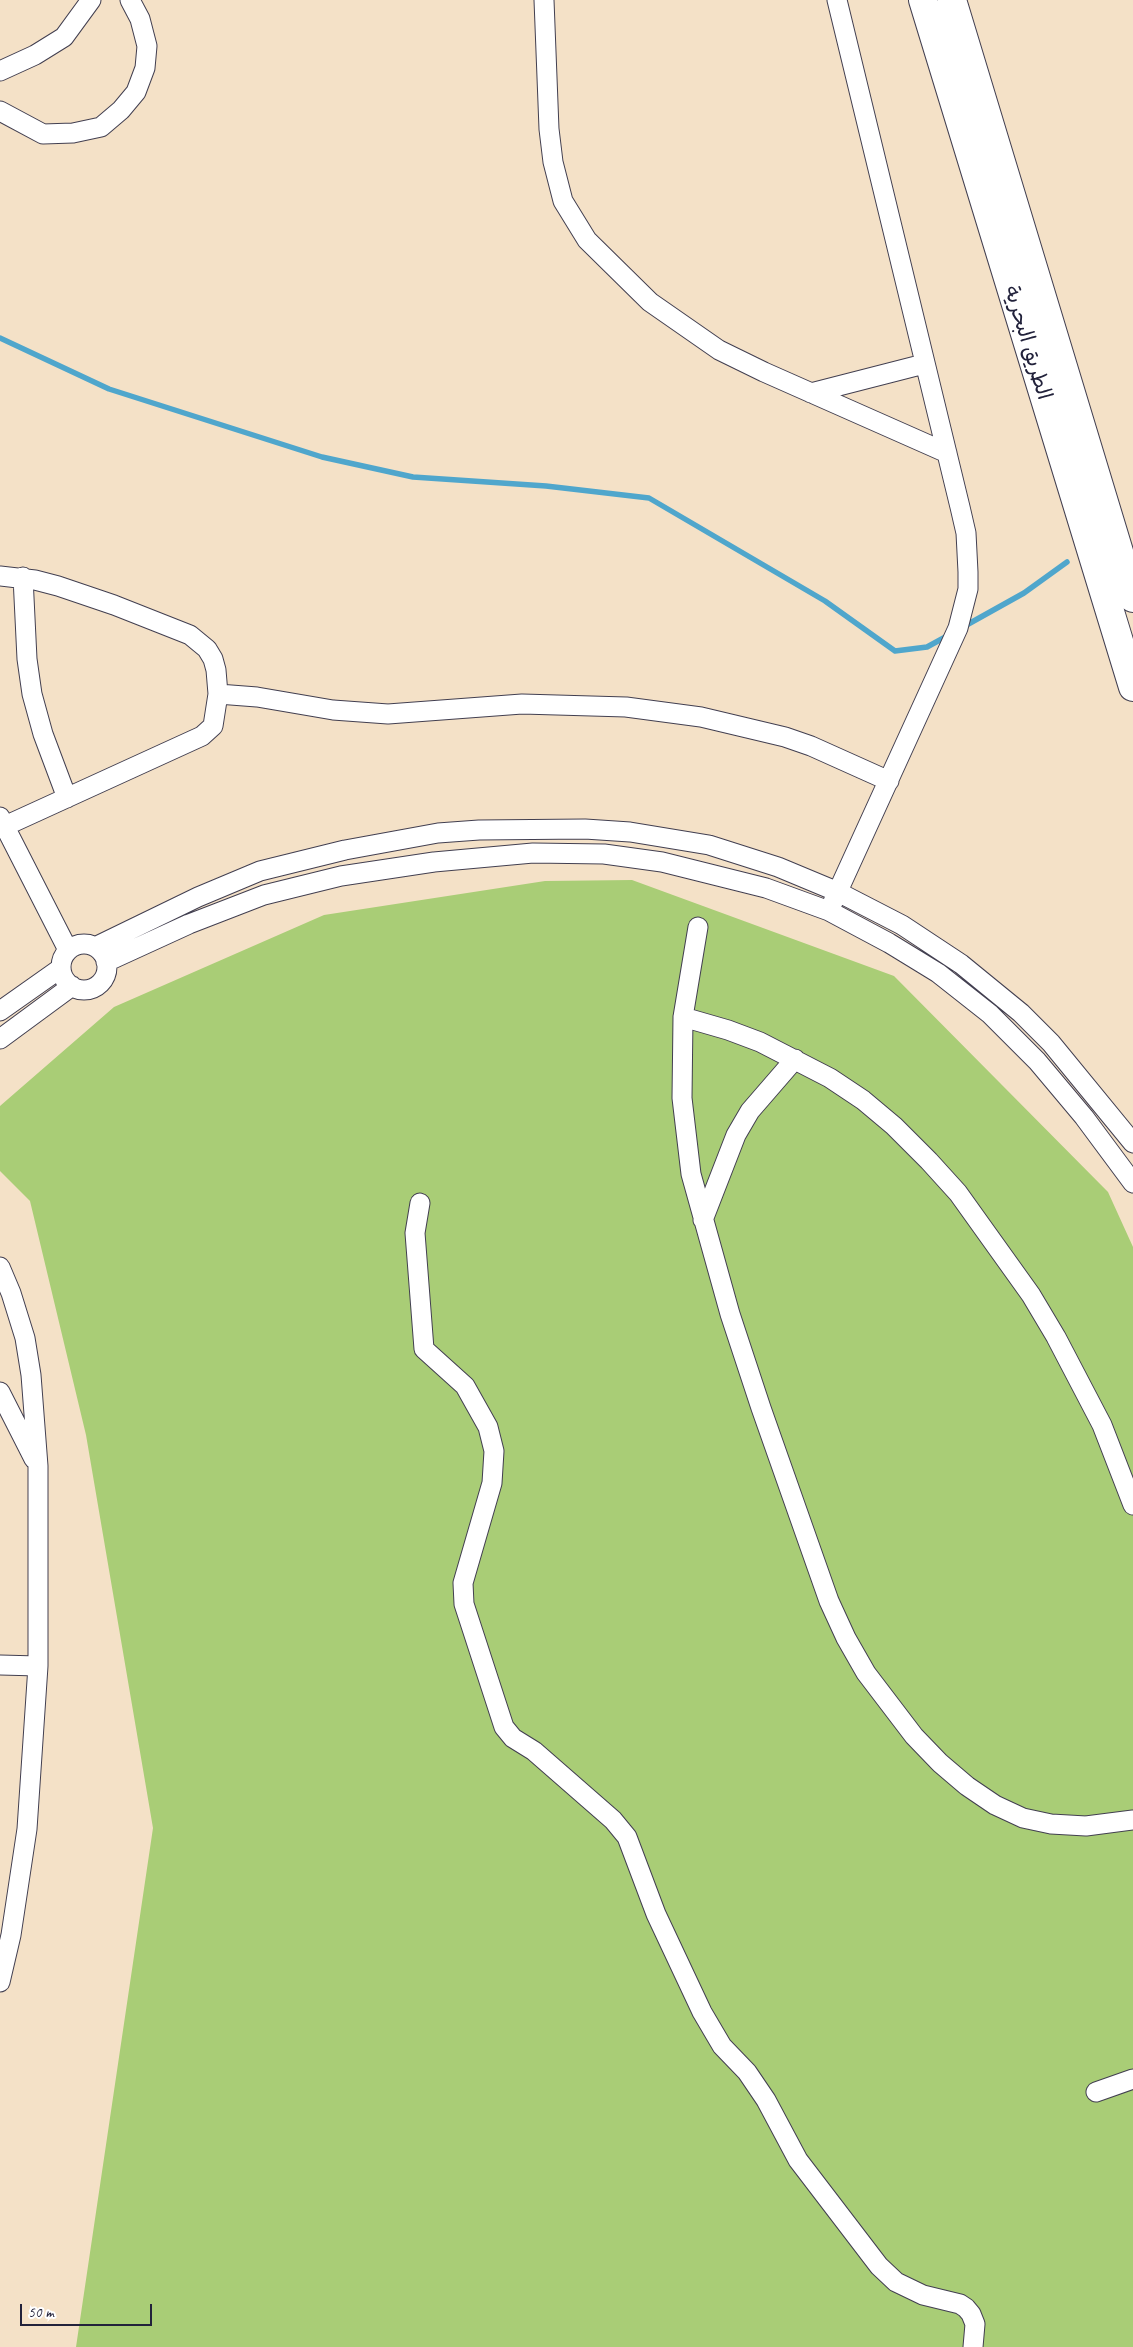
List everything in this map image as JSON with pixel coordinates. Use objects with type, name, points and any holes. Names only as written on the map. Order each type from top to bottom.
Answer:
[{"type":"main road","name":"الطريق البحرية","points":[[923,0],[1133,686]]},
{"type":"main road","name":"الطريق البحرية","points":[[952,0],[1133,598]]},
{"type":"street","points":[[0,71],[35,55],[64,37],[91,0]]},
{"type":"street","points":[[0,111],[42,134],[73,133],[101,127],[121,110],[136,92],[146,61],[147,46],[140,19],[130,0]]},
{"type":"street","points":[[544,0],[552,162],[563,201],[587,240],[650,302],[719,350],[812,394],[947,453]]},
{"type":"street","points":[[829,911],[958,628],[968,589],[966,533],[837,0]]},
{"type":"street","points":[[812,394],[924,364]]},
{"type":"street","points":[[0,576],[23,578],[114,605],[190,635],[207,650],[213,659],[216,670],[218,694],[215,718],[208,731],[67,798],[2,822],[68,950]]},
{"type":"street","points":[[23,578],[27,659],[32,694],[43,734],[67,798]]},
{"type":"street","points":[[218,694],[257,697],[361,713],[388,714],[479,706],[558,703],[650,710],[708,718],[785,737],[811,746],[889,780]]},
{"type":"street","points":[[101,954],[206,893],[260,872],[355,848],[438,833],[480,830],[551,829],[630,832],[709,845],[778,866],[838,892],[928,942],[961,964],[1000,995],[1051,1043],[1133,1144]]},
{"type":"street","points":[[101,954],[206,918],[264,895],[299,885],[383,869],[533,853],[604,854],[662,862],[766,888],[829,911],[889,943],[938,973],[990,1014],[1037,1061],[1106,1144],[1133,1183]]},
{"type":"street","points":[[698,927],[683,1017],[682,1098],[691,1174],[702,1220],[761,1408],[829,1601],[862,1666],[891,1708],[940,1763],[967,1786],[995,1804],[1016,1814],[1051,1824],[1086,1826],[1133,1820]]},
{"type":"street","points":[[86,944],[101,954],[106,971],[103,979],[97,986],[89,989],[80,989],[72,986],[63,975],[62,961],[68,950],[77,945],[86,944]]},
{"type":"street","points":[[0,1011],[61,968]]},
{"type":"street","points":[[0,1040],[72,986]]},
{"type":"street","points":[[683,1017],[728,1030],[795,1059],[863,1100],[894,1126],[958,1193],[1031,1296],[1056,1337],[1102,1425],[1133,1506]]},
{"type":"street","points":[[702,1220],[736,1135],[750,1111],[795,1059]]},
{"type":"street","points":[[420,1203],[415,1233],[424,1349],[465,1386],[488,1427],[494,1451],[492,1484],[463,1583],[464,1604],[504,1727],[512,1738],[534,1751],[614,1820],[626,1838],[656,1914],[702,2012],[722,2046],[747,2072],[766,2100],[798,2160],[879,2266],[896,2282],[918,2294],[966,2308],[975,2324],[974,2347]]},
{"type":"street","points":[[0,1268],[11,1294],[25,1338],[34,1400],[38,1466],[38,1666],[26,1828],[12,1935],[0,1982]]},
{"type":"street","points":[[0,1392],[38,1466]]},
{"type":"street","points":[[0,1665],[38,1666]]},
{"type":"street","points":[[1096,2092],[1133,2079]]},
{"type":"green space","points":[[632,880],[894,976],[1108,1192],[1133,1247],[1133,2347],[76,2347],[153,1828],[86,1435],[30,1201],[0,1171],[0,1106],[114,1007],[324,915],[545,881]]},
{"type":"waterway","points":[[0,338],[109,389],[322,457],[413,477],[546,486],[649,498],[825,601],[895,651],[927,647],[949,635]]},
{"type":"waterway","points":[[963,627],[1024,593],[1067,562]]}]
